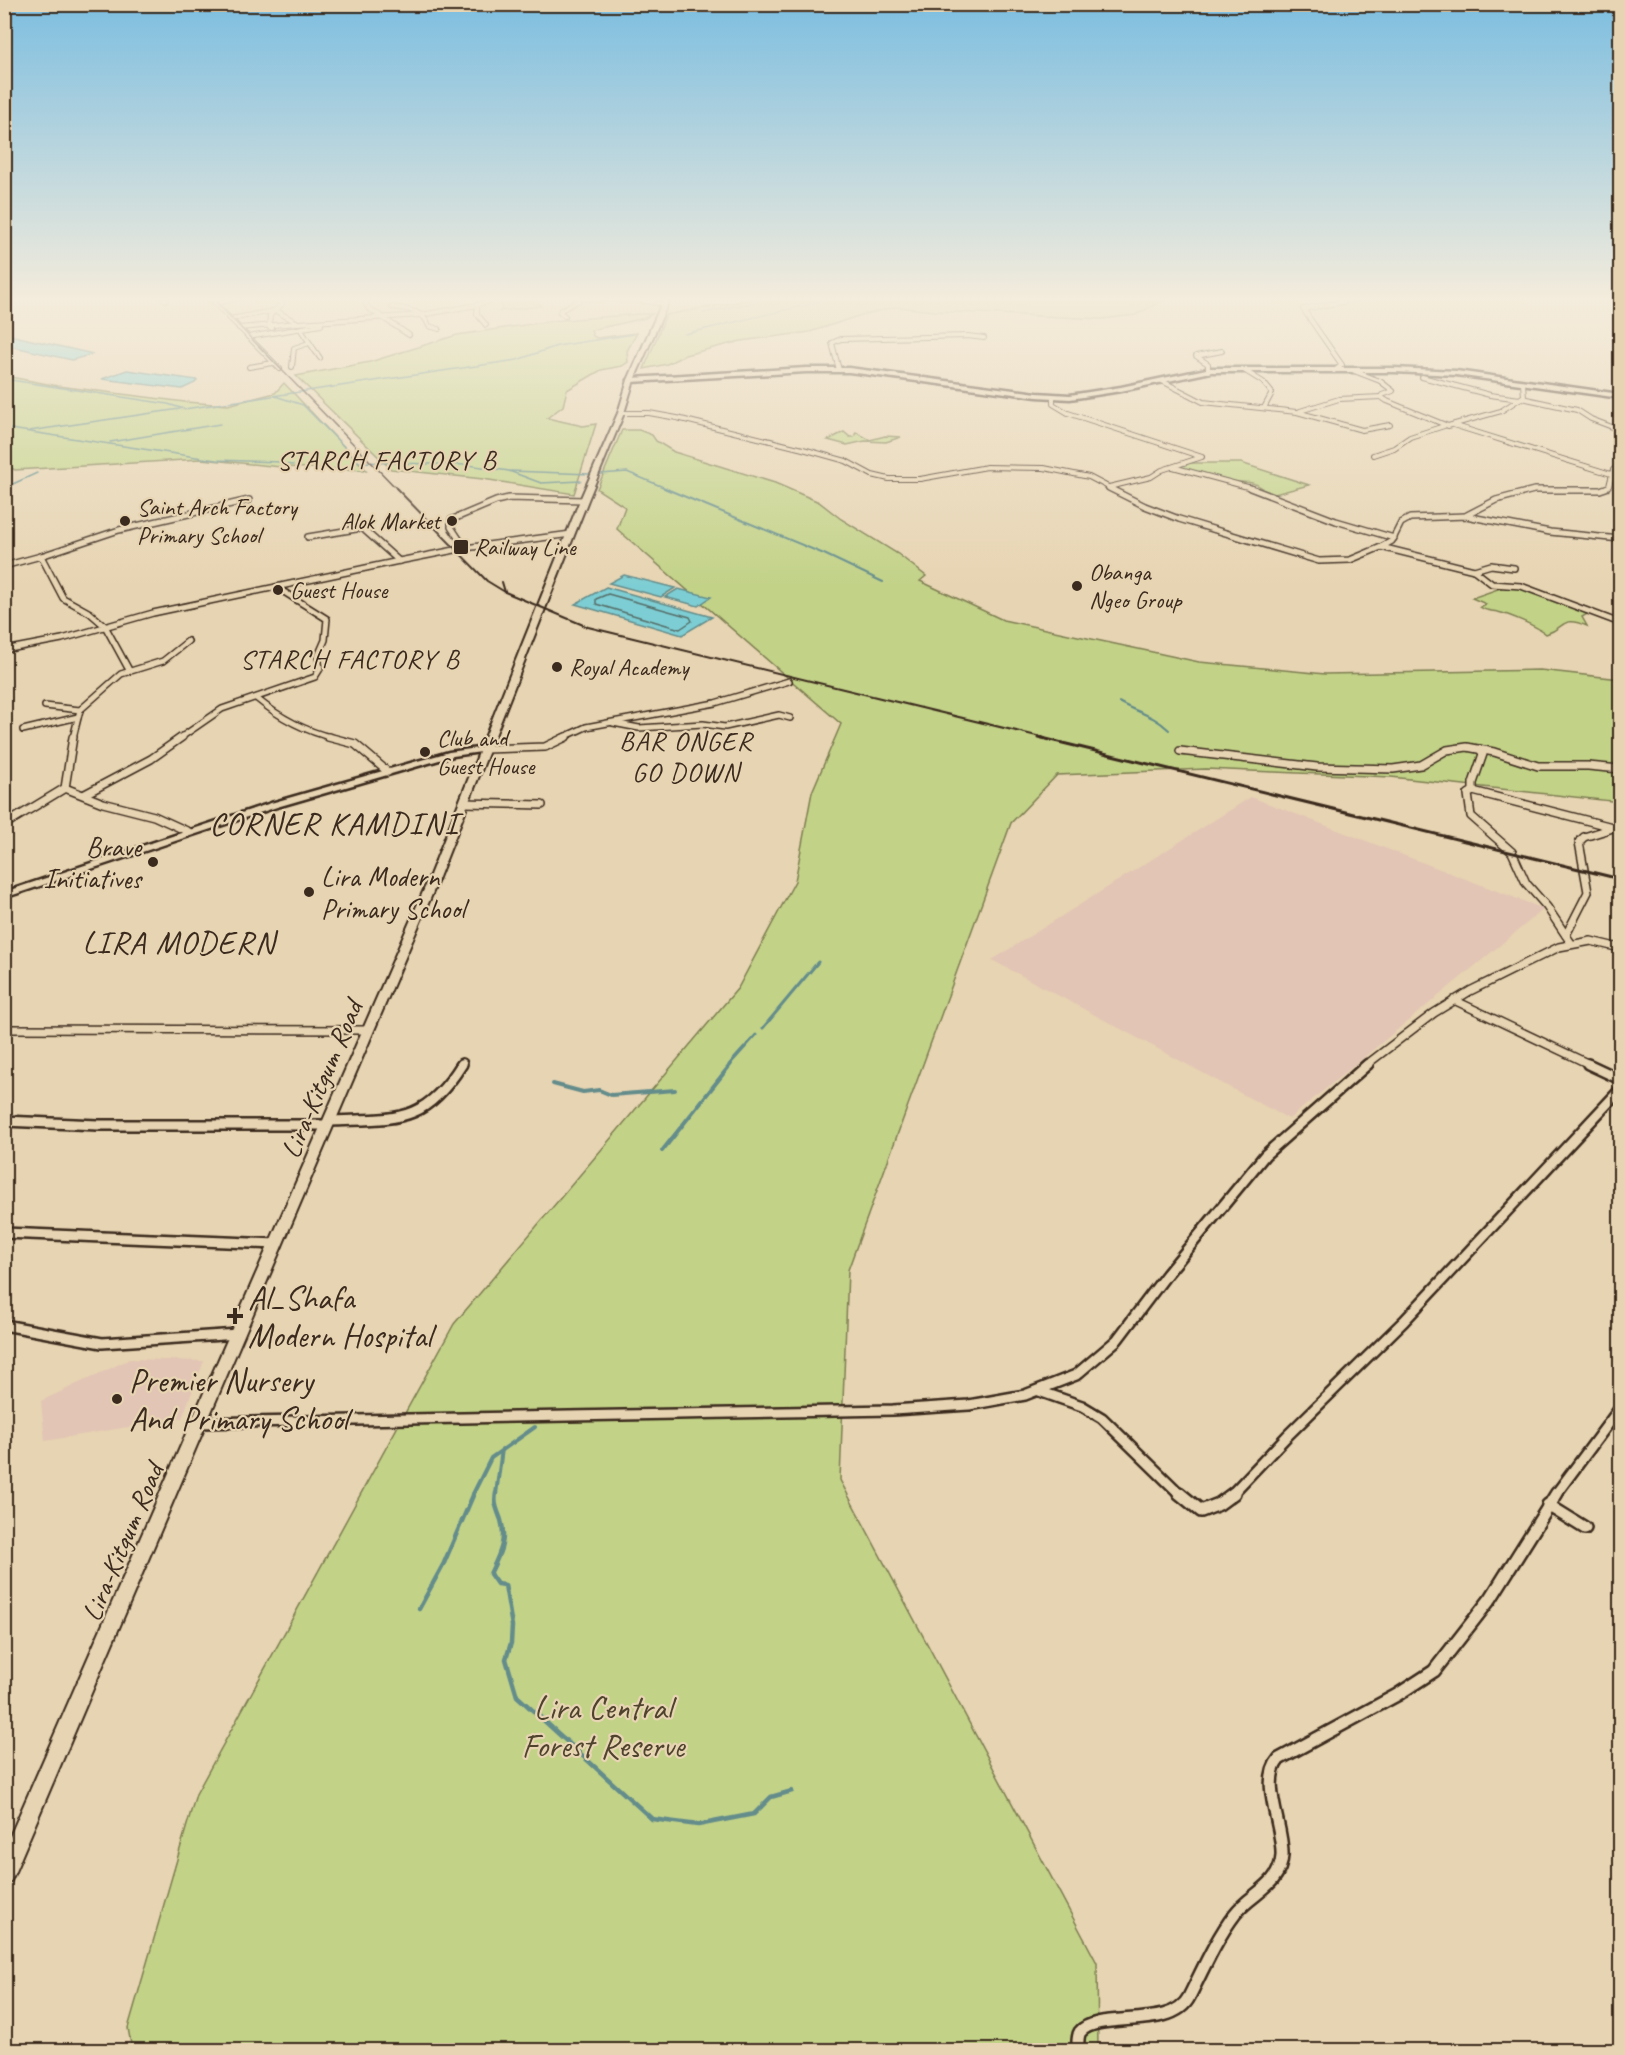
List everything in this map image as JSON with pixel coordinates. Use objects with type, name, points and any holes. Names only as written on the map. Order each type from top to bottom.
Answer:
[{"type":"main road","name":"Lira-Kitgum Road","points":[[4,1874],[277,1244],[464,803],[627,394]]},
{"type":"street","points":[[1028,394],[1053,397],[1093,394]]},
{"type":"street","points":[[1187,394],[1203,402],[1298,412],[1362,430],[1390,425]]},
{"type":"street","points":[[1264,408],[1272,394]]},
{"type":"street","points":[[1298,412],[1339,399],[1381,397],[1387,394]]},
{"type":"street","points":[[1486,394],[1522,398],[1577,410],[1592,419],[1620,430]]},
{"type":"street","points":[[1373,455],[1394,448],[1410,437],[1501,411],[1522,398],[1524,394]]},
{"type":"street","points":[[1603,394],[1620,396]]},
{"type":"street","points":[[1053,397],[1053,404],[1068,413],[1089,418],[1130,435],[1202,457],[1173,466],[1151,477],[1109,487]]},
{"type":"street","points":[[1381,397],[1449,425],[1504,439],[1554,459],[1611,474]]},
{"type":"street","points":[[621,413],[649,413],[677,418],[803,449],[846,461],[872,475],[889,479],[928,478],[987,466],[1044,468],[1083,475],[1145,506],[1179,519],[1299,556],[1324,561],[1345,561],[1380,547],[1394,538],[1398,527],[1407,519],[1466,516],[1550,532],[1620,539]]},
{"type":"street","points":[[1611,483],[1613,470],[1620,465]]},
{"type":"street","points":[[1173,466],[1259,490],[1336,521],[1394,538]]},
{"type":"street","points":[[1611,483],[1620,489]]},
{"type":"street","points":[[1466,516],[1476,513],[1496,500],[1528,491],[1600,490],[1611,483]]},
{"type":"street","points":[[465,548],[451,527],[452,520],[496,501],[537,497],[584,500]]},
{"type":"street","points":[[4,566],[108,533],[249,500]]},
{"type":"street","points":[[308,537],[362,528],[399,561]]},
{"type":"street","points":[[4,650],[62,639],[105,626],[399,561],[465,548],[570,534]]},
{"type":"street","points":[[1380,547],[1474,570],[1492,584],[1521,586],[1620,623]]},
{"type":"street","points":[[41,556],[63,598],[90,613],[105,626],[129,670]]},
{"type":"street","points":[[1474,570],[1491,565],[1514,568]]},
{"type":"street","points":[[84,794],[151,759],[213,714],[315,677],[320,669],[319,652],[325,640],[328,621],[325,616],[276,587]]},
{"type":"street","points":[[23,730],[79,714],[121,674],[163,661],[188,641]]},
{"type":"street","points":[[4,895],[189,832],[388,772],[485,748],[508,750],[545,747],[555,744],[579,729],[715,703],[789,681]]},
{"type":"street","points":[[256,698],[275,714],[300,727],[355,744],[388,772]]},
{"type":"street","points":[[45,706],[59,706],[79,714]]},
{"type":"street","points":[[4,825],[65,788],[68,781],[68,759],[79,714]]},
{"type":"street","points":[[609,722],[636,728],[703,724],[725,727],[755,722],[778,714],[790,718]]},
{"type":"street","points":[[1180,751],[1317,767],[1393,769],[1421,765],[1455,748],[1494,752],[1538,766],[1588,766],[1620,769]]},
{"type":"street","points":[[1481,752],[1473,791],[1468,797],[1471,816],[1512,852],[1526,883],[1568,939]]},
{"type":"street","points":[[65,788],[103,803],[154,816],[189,832]]},
{"type":"street","points":[[1473,791],[1618,828]]},
{"type":"street","points":[[464,803],[542,805]]},
{"type":"street","points":[[1568,939],[1588,892],[1579,842],[1584,837],[1618,828]]},
{"type":"street","points":[[199,1423],[893,1410],[969,1405],[1039,1391],[1076,1375],[1117,1341],[1235,1190],[1279,1141],[1387,1048],[1454,1000],[1568,939],[1591,941],[1620,948]]},
{"type":"street","points":[[1454,1000],[1620,1079]]},
{"type":"street","points":[[4,1029],[368,1030]]},
{"type":"street","points":[[4,1121],[225,1127],[399,1118],[422,1111],[437,1101],[463,1063]]},
{"type":"street","points":[[1039,1391],[1082,1406],[1102,1418],[1172,1487],[1200,1511],[1219,1504],[1236,1491],[1287,1436],[1396,1329],[1620,1090]]},
{"type":"street","points":[[4,1233],[277,1244]]},
{"type":"street","points":[[4,1325],[102,1343],[238,1334]]},
{"type":"street","points":[[1078,2050],[1077,2044],[1081,2031],[1094,2024],[1144,2019],[1173,2011],[1186,2003],[1218,1940],[1236,1912],[1275,1879],[1278,1871],[1282,1856],[1271,1782],[1272,1767],[1279,1760],[1397,1695],[1434,1671],[1491,1598],[1548,1506],[1620,1408]]},
{"type":"street","points":[[1548,1506],[1584,1528]]},
{"type":"shaded area","points":[[1251,797],[1544,909],[1289,1119],[992,960]]},
{"type":"shaded area","name":"Premier Nursery And Primary School","points":[[130,1359],[204,1361],[182,1418],[45,1441],[41,1401]]},
{"type":"green space","points":[[5,394],[121,394],[228,405],[271,394],[294,394],[366,470],[281,467],[201,459],[15,470],[5,465]]},
{"type":"green space","points":[[314,394],[566,394],[563,406],[547,418],[583,426],[596,424],[574,494],[483,479],[391,469]]},
{"type":"green space","name":"Lira Central Forest Reserve","points":[[622,430],[639,430],[652,435],[656,441],[674,452],[775,483],[819,502],[841,519],[898,554],[926,576],[920,581],[1003,620],[1199,662],[1325,674],[1540,670],[1620,679],[1620,802],[1391,777],[1206,769],[1057,775],[1011,823],[848,1270],[840,1480],[1097,1963],[1098,2050],[132,2050],[128,2028],[196,1794],[454,1324],[738,988],[795,881],[812,792],[841,724],[617,529],[625,507],[597,489]]},
{"type":"green space","points":[[844,432],[854,437],[856,432],[870,440],[885,436],[901,437],[886,442],[865,441],[847,445],[828,440]]},
{"type":"green space","points":[[1191,463],[1241,463],[1309,485],[1271,495],[1255,488],[1261,487],[1253,483],[1229,481],[1179,466]]},
{"type":"green space","points":[[1512,584],[1589,613],[1582,617],[1587,626],[1568,622],[1546,634],[1516,618],[1482,609],[1480,607],[1486,604],[1472,598]]},
{"type":"water","points":[[624,575],[675,588],[661,597],[609,583]]},
{"type":"water","points":[[606,587],[712,617],[682,635],[575,604]]},
{"type":"water","points":[[678,589],[711,597],[698,606],[665,597]]},
{"type":"waterway","points":[[102,394],[168,404],[184,409],[287,394]]},
{"type":"waterway","points":[[275,396],[303,405],[359,462],[468,465],[509,471],[541,483],[581,481]]},
{"type":"waterway","points":[[29,431],[180,409]]},
{"type":"waterway","points":[[110,442],[220,424]]},
{"type":"waterway","points":[[4,428],[216,460],[283,462],[282,464],[293,465]]},
{"type":"waterway","points":[[511,471],[590,474]]},
{"type":"waterway","points":[[600,474],[627,472],[668,489]]},
{"type":"waterway","points":[[4,488],[37,473]]},
{"type":"waterway","points":[[664,488],[824,554],[883,582]]},
{"type":"waterway","points":[[1119,702],[1151,717],[1169,730]]},
{"type":"waterway","points":[[763,1028],[818,962]]},
{"type":"waterway","points":[[729,1065],[756,1035]]},
{"type":"waterway","points":[[662,1151],[731,1064]]},
{"type":"waterway","points":[[553,1084],[583,1092],[599,1090],[611,1095],[675,1090]]},
{"type":"waterway","points":[[502,1450],[535,1427]]},
{"type":"waterway","points":[[473,1494],[491,1458],[502,1450]]},
{"type":"waterway","points":[[496,1494],[502,1450]]},
{"type":"waterway","points":[[419,1609],[444,1563],[474,1493]]},
{"type":"waterway","points":[[496,1494],[497,1510],[503,1528],[503,1541],[490,1574],[497,1584],[505,1585],[512,1626],[511,1643],[506,1659],[517,1696],[652,1819],[698,1825],[754,1814],[771,1797],[792,1791]]},
{"type":"railway","points":[[305,394],[397,489]]},
{"type":"railway","points":[[396,488],[487,581],[505,592]]},
{"type":"railway","points":[[502,582],[505,592]]},
{"type":"railway","points":[[505,592],[588,627],[1045,738]]},
{"type":"railway","points":[[1038,737],[1620,879]]},
{"type":"place","name":"Saint Arch Factory Primary School","points":[[125,521]]},
{"type":"place","name":"Alok Market","points":[[452,521]]},
{"type":"place","name":"Railway Line","points":[[461,547]]},
{"type":"place","name":"Obanga Ngeo Group","points":[[1077,586]]},
{"type":"place","name":"Guest House","points":[[278,590]]},
{"type":"place","name":"Royal Academy","points":[[557,667]]},
{"type":"place","name":"Club and Guest House","points":[[425,752]]},
{"type":"place","name":"Brave Initiatives","points":[[153,862]]},
{"type":"place","name":"Lira Modern Primary School","points":[[309,892]]},
{"type":"place","name":"Al_Shafa Modern Hospital","points":[[235,1316]]},
{"type":"place","name":"Premier Nursery And Primary School","points":[[117,1399]]},
{"type":"district","name":"STARCH FACTORY B","points":[[387,460]]},
{"type":"district","name":"STARCH FACTORY B","points":[[350,659]]},
{"type":"district","name":"BAR ONGER GO DOWN","points":[[686,756]]},
{"type":"district","name":"CORNER KAMDINI","points":[[334,823]]},
{"type":"district","name":"LIRA MODERN","points":[[179,942]]}]
